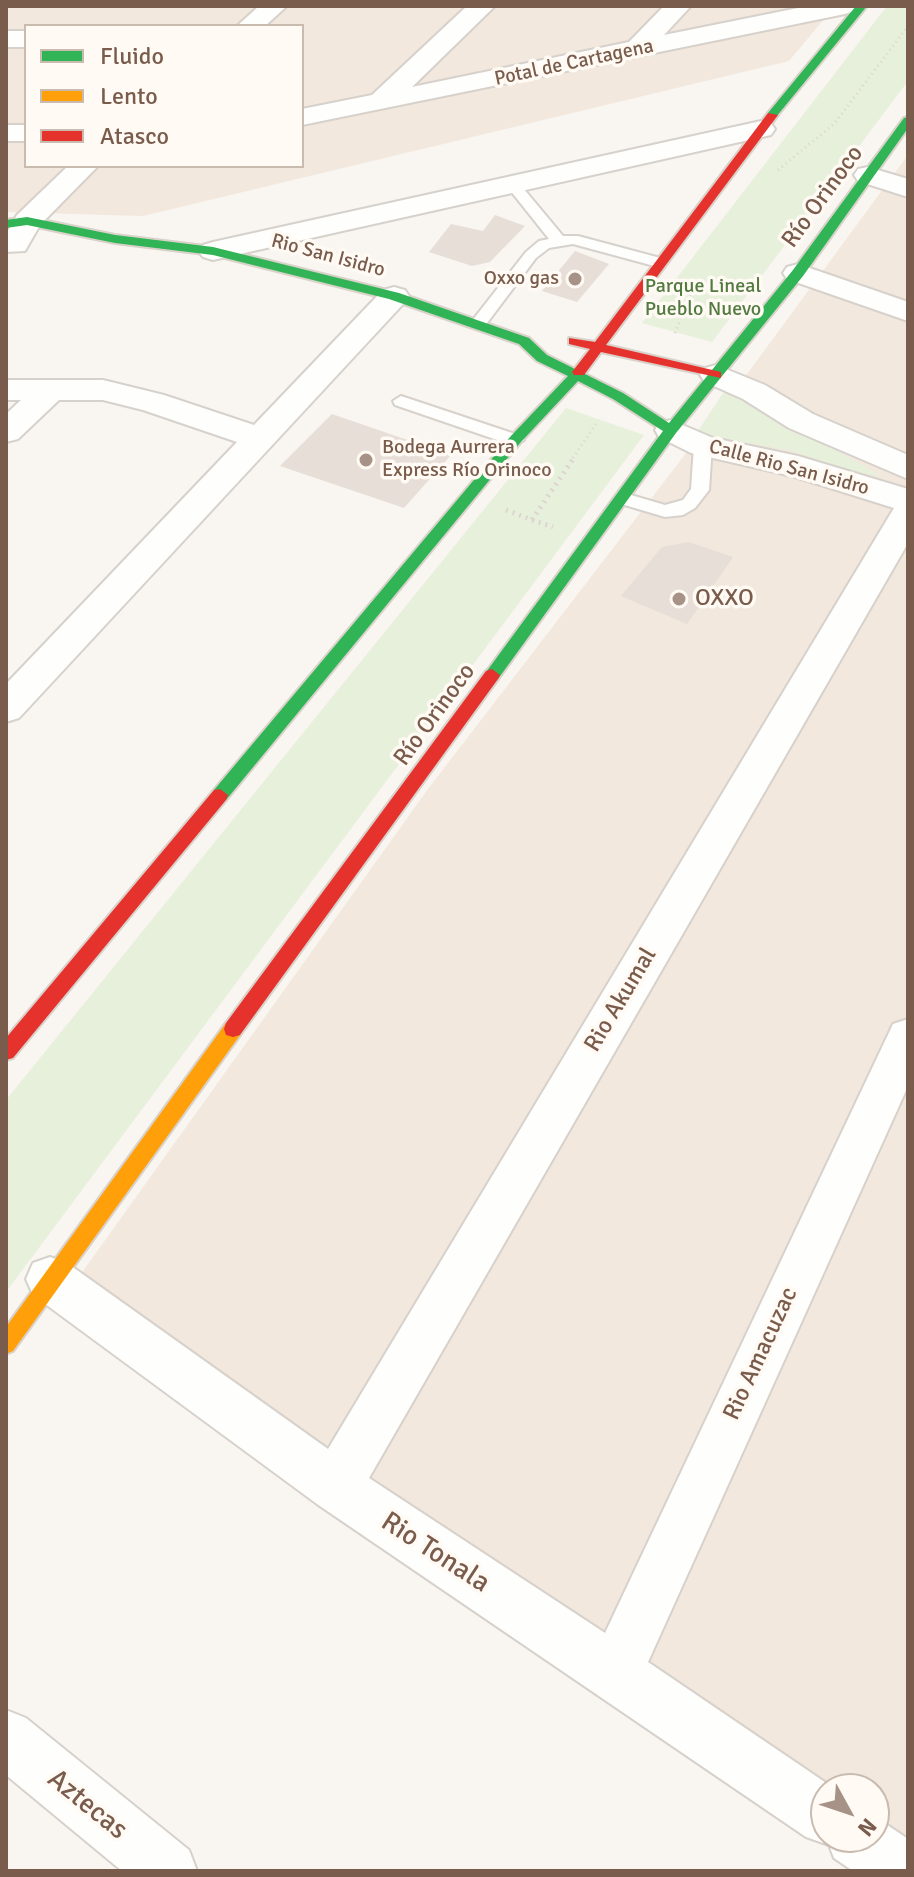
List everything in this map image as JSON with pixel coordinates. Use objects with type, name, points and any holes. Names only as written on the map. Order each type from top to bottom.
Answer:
[{"type":"street","points":[[252,24],[274,6]]},
{"type":"street","points":[[379,103],[482,6]]},
{"type":"street","points":[[637,49],[678,6]]},
{"type":"street","name":"Potal de Cartagena","points":[[304,117],[845,6]]},
{"type":"street","points":[[6,1052],[515,440],[576,375],[761,129],[862,6]]},
{"type":"street","name":"Río Orinoco","points":[[6,1344],[50,1279],[624,499],[671,430],[798,273],[908,120]]},
{"type":"street","points":[[213,251],[761,129]]},
{"type":"street","points":[[14,234],[82,168]]},
{"type":"street","points":[[868,175],[908,188]]},
{"type":"street","name":"Rio San Isidro","points":[[14,234],[115,239]]},
{"type":"street","name":"Rio San Isidro","points":[[14,234],[115,239],[213,251],[394,296],[524,341],[542,358],[618,396],[671,430]]},
{"type":"street","points":[[798,273],[908,312]]},
{"type":"street","points":[[6,708],[394,296]]},
{"type":"street","name":"Rio San Isidro","points":[[524,341],[553,339],[599,346],[716,375]]},
{"type":"street","name":"Calle Rio San Isidro","points":[[716,375],[754,392],[801,421],[908,468]]},
{"type":"street","points":[[6,432],[52,389]]},
{"type":"street","points":[[6,390],[103,390],[153,402],[261,439]]},
{"type":"street","name":"Calle Rio San Isidro","points":[[671,430],[703,446],[798,467],[908,501]]},
{"type":"street","name":"Rio Akumal","points":[[335,1486],[908,513]]},
{"type":"street","name":"Rio Amacuzac","points":[[615,1672],[908,1037]]},
{"type":"street","name":"Rio Tonala","points":[[50,1279],[335,1486],[810,1806]]},
{"type":"street","name":"Aztecas","points":[[6,1738],[168,1871]]},
{"type":"street","points":[[878,1853],[904,1871]]},
{"type":"lane","points":[[513,185],[558,240]]},
{"type":"lane","points":[[478,324],[531,255],[544,244],[573,239],[658,262]]},
{"type":"lane","points":[[401,401],[515,440]]},
{"type":"lane","points":[[624,499],[665,511],[677,511],[689,504],[700,490],[703,446]]},
{"type":"path","points":[[768,178],[834,124],[908,26]]},
{"type":"path","points":[[652,360],[671,343],[697,277]]},
{"type":"path","points":[[468,497],[532,520],[577,450],[618,396]]},
{"type":"shaded area","points":[[6,6],[835,6],[789,61],[143,216],[6,212]]},
{"type":"shaded area","points":[[908,155],[908,1871],[890,1853],[890,1773],[810,1773],[810,1779],[68,1292],[428,789],[753,366]]},
{"type":"green space","name":"Parque Lineal Pueblo Nuevo","points":[[887,6],[908,6],[908,81],[712,342],[642,323]]},
{"type":"green space","points":[[727,387],[883,477],[851,471],[788,450],[696,434]]},
{"type":"green space","points":[[566,408],[644,435],[6,1292],[6,1100]]},
{"type":"building","points":[[495,215],[525,226],[490,262],[472,266],[429,252],[451,224],[483,231]]},
{"type":"building","points":[[575,251],[609,264],[577,302],[542,291]]},
{"type":"building","name":"Bodega Aurrera Express Río Orinoco","points":[[332,414],[451,455],[404,508],[280,466]]},
{"type":"building","points":[[689,542],[733,557],[687,624],[621,596],[662,547]]},
{"type":"traffic: fast","points":[[772,115],[862,6]]},
{"type":"traffic: fast","points":[[492,675],[671,430],[798,273],[908,120]]},
{"type":"traffic: fast","points":[[6,224],[27,221],[115,239],[213,251],[394,296],[524,341],[542,358],[618,396],[671,430]]},
{"type":"traffic: fast","points":[[220,795],[515,440],[579,372]]},
{"type":"traffic: slow","points":[[6,1344],[233,1029]]},
{"type":"traffic: jam","points":[[579,372],[772,115]]},
{"type":"traffic: jam","points":[[574,341],[716,375]]},
{"type":"traffic: jam","points":[[233,1029],[492,675]]},
{"type":"traffic: jam","points":[[6,1052],[220,795]]},
{"type":"place","name":"Oxxo gas","points":[[575,279]]},
{"type":"place","name":"Bodega Aurrera Express Río Orinoco","points":[[366,460]]},
{"type":"place","name":"OXXO","points":[[679,599]]}]
